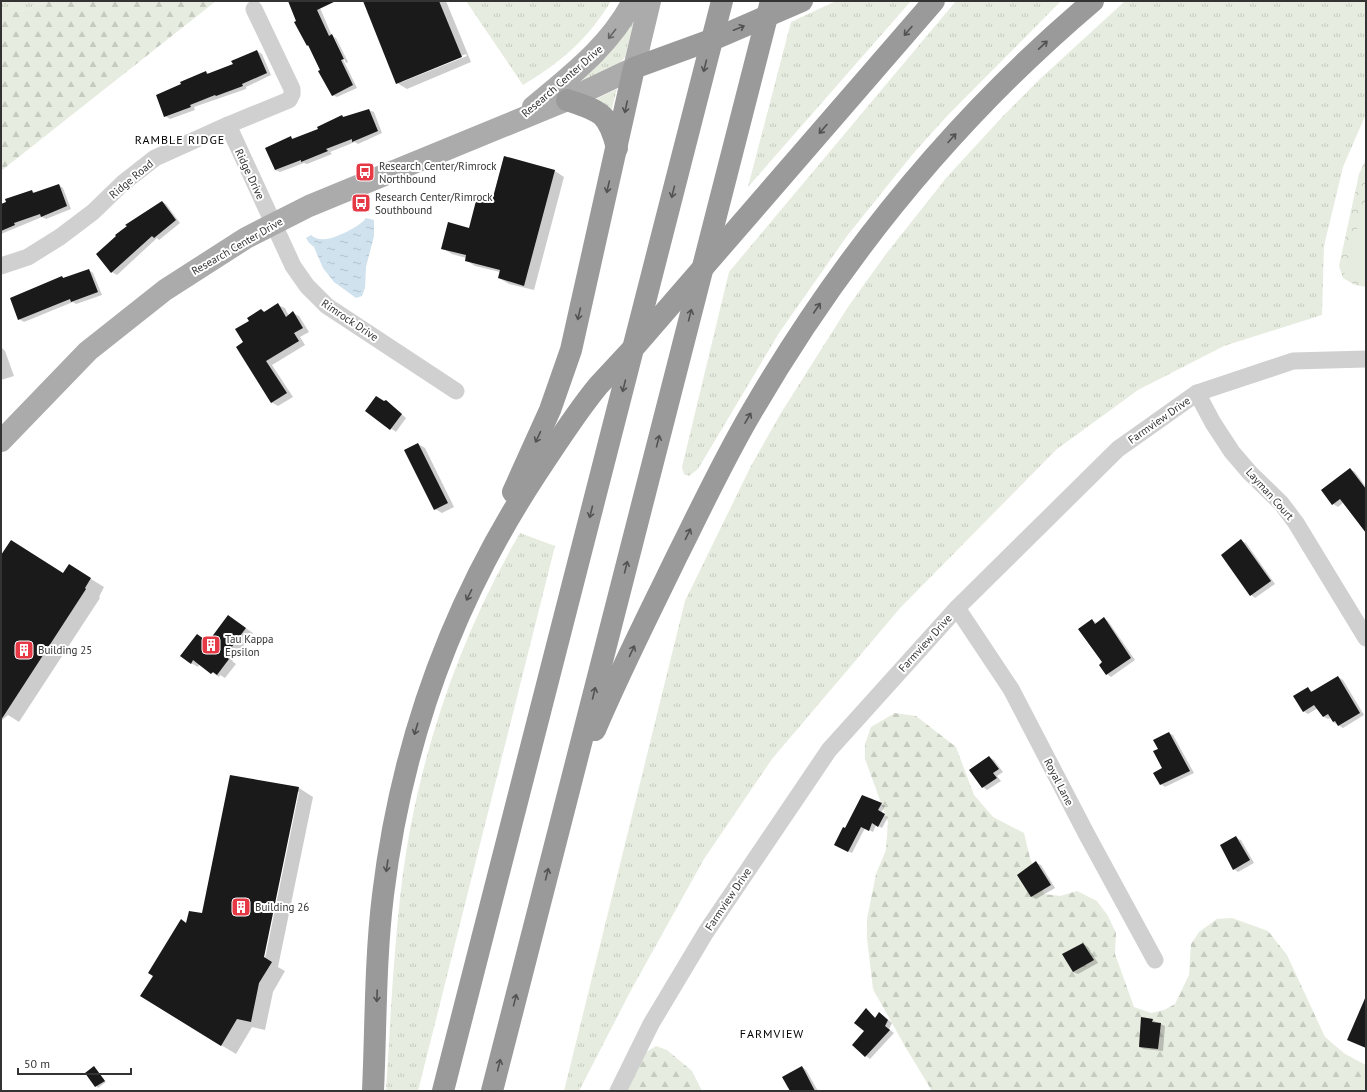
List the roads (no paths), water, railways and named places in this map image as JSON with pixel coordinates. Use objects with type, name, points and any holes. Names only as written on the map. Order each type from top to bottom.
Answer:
[{"type":"highway","points":[[443,1091],[722,1]]},
{"type":"highway","points":[[492,1091],[771,1]]},
{"type":"highway","points":[[486,560],[522,468],[550,410],[565,370],[571,350],[617,149],[634,68],[725,34],[802,1]]},
{"type":"highway","points":[[373,1091],[383,897],[397,808],[409,754],[428,692],[456,621],[486,560],[527,487],[598,386],[637,344],[748,217],[934,1]]},
{"type":"highway","points":[[577,758],[592,737],[654,603],[725,459],[752,410],[822,301],[888,213],[961,128],[1021,66],[1093,1]]},
{"type":"highway","points":[[567,100],[598,111],[607,120],[612,129],[617,149]]},
{"type":"main road","name":"Research Center Drive","points":[[517,120],[587,62],[618,27],[633,1]]},
{"type":"main road","points":[[634,68],[650,1]]},
{"type":"main road","name":"Research Center Drive","points":[[1,441],[84,355],[131,316],[201,266],[273,223],[309,206],[567,100],[634,68]]},
{"type":"street","name":"Ridge Road","points":[[1,266],[28,258],[60,237],[93,212],[128,179],[155,158],[228,125],[286,102],[292,94],[292,89],[254,8]]},
{"type":"street","name":"Ridge Drive","points":[[228,125],[273,223]]},
{"type":"street","name":"Rimrock Drive","points":[[273,223],[293,266],[316,297],[326,306],[456,391]]},
{"type":"street","name":"Farmview Drive","points":[[618,1091],[651,1024],[709,927],[829,750],[957,608],[1118,449],[1197,393],[1293,360],[1366,359]]},
{"type":"street","name":"Layman Court","points":[[1197,393],[1213,423],[1232,452],[1255,478],[1281,503],[1296,523],[1366,638]]},
{"type":"street","name":"Royal Lane","points":[[957,608],[1011,689],[1087,835],[1155,960]]},
{"type":"water","points":[[366,218],[374,220],[374,236],[366,267],[365,288],[362,296],[356,298],[334,282],[323,268],[314,247],[306,238],[311,235],[322,239],[336,236],[354,228]]},
{"type":"place","name":"Research Center/Rimrock Northbound","points":[[365,172]]},
{"type":"place","name":"Research Center/Rimrock Southbound","points":[[361,203]]},
{"type":"place","name":"Tau Kappa Epsilon","points":[[211,645]]},
{"type":"place","name":"Building 25","points":[[24,650]]},
{"type":"place","name":"Building 26","points":[[241,907]]},
{"type":"district","name":"RAMBLE RIDGE","points":[[180,139]]},
{"type":"district","name":"FARMVIEW","points":[[772,1033]]}]
